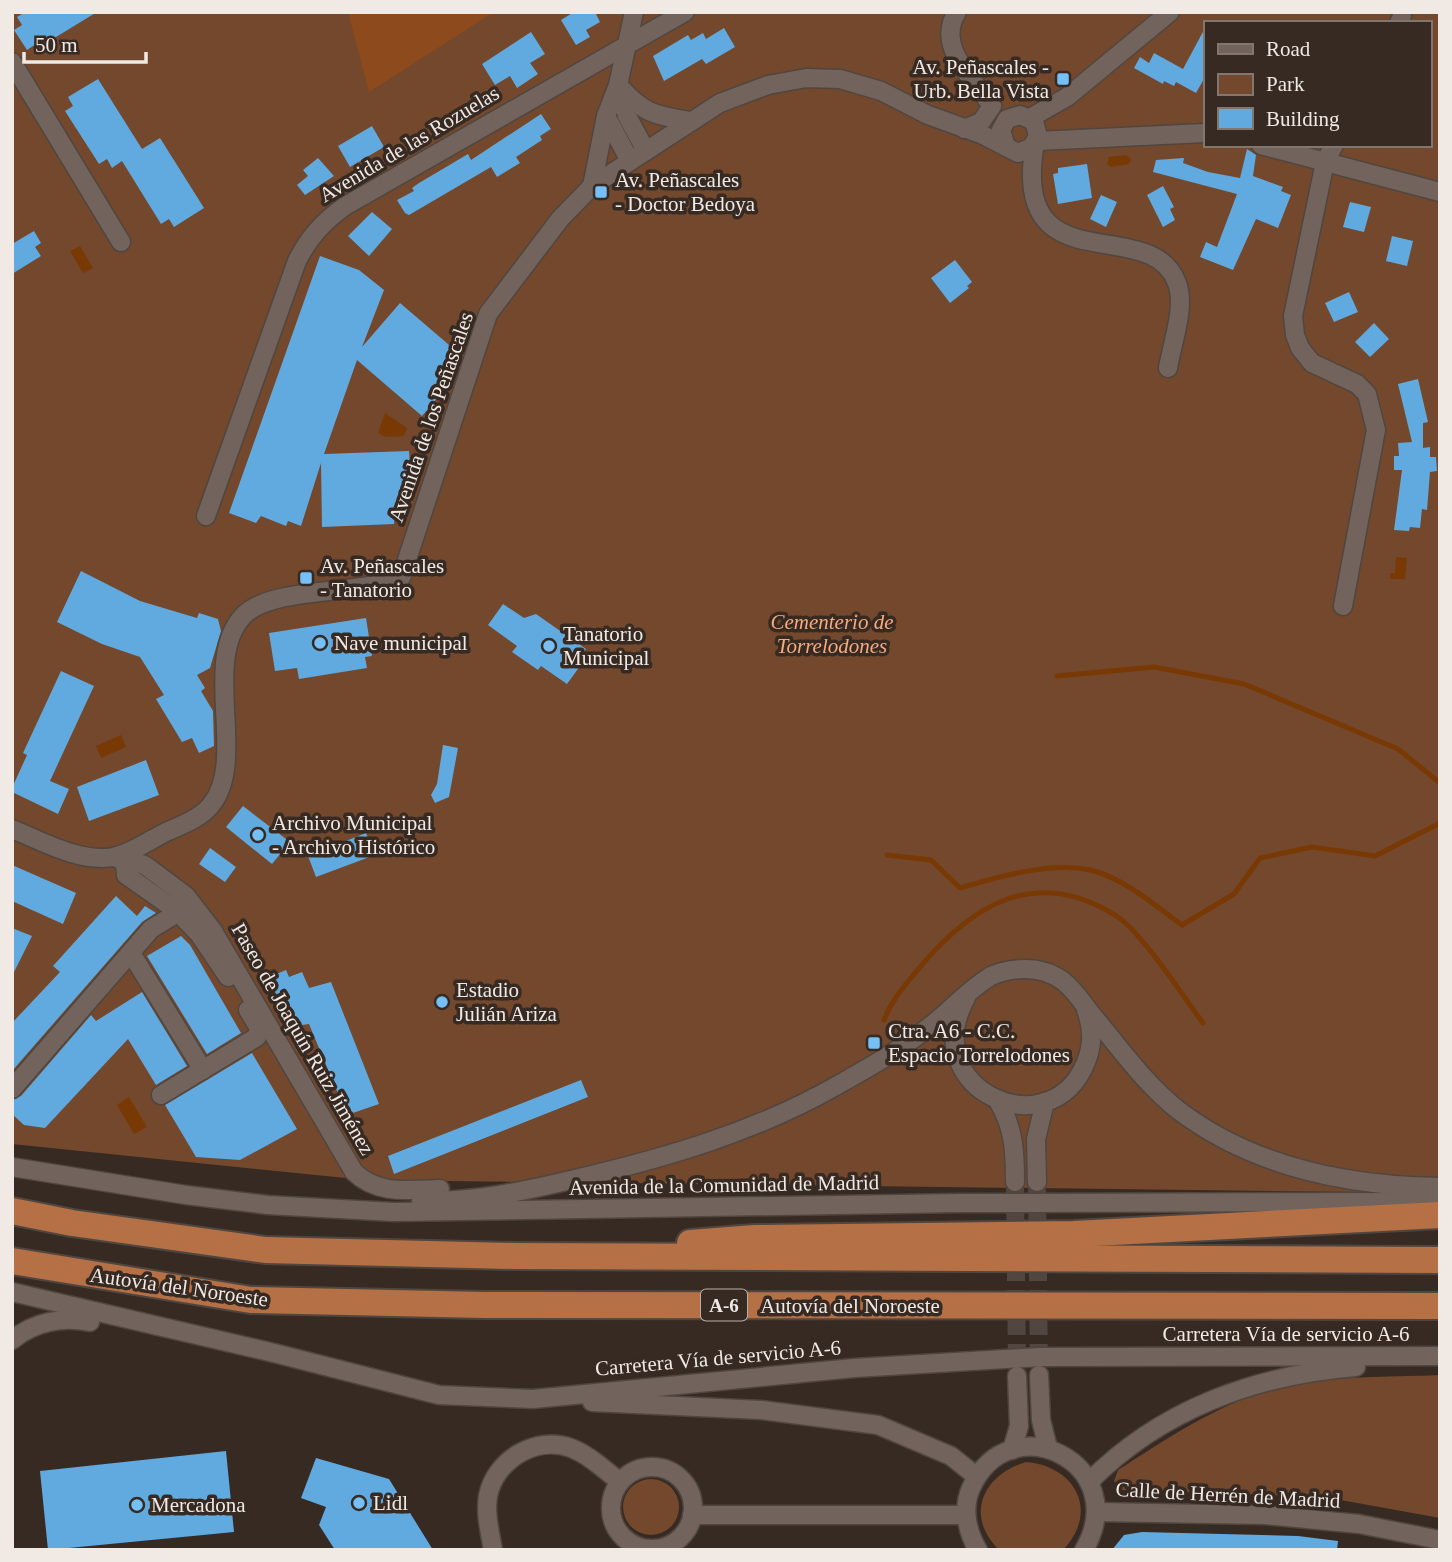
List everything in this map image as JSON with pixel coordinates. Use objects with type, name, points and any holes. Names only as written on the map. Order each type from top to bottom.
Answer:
[{"type":"highway","name":"A-6","points":[[12,1211],[72,1223],[265,1250],[514,1256],[1440,1260]]},
{"type":"highway","points":[[514,1256],[755,1237],[1074,1234],[1440,1215]]},
{"type":"highway","name":"Autovía del Noroeste","points":[[12,1261],[251,1300],[499,1305],[1440,1306]]},
{"type":"street","points":[[592,187],[606,116],[618,85],[634,12]]},
{"type":"street","name":"Avenida de las Rozuelas","points":[[206,516],[297,261],[314,232],[345,206],[685,12]]},
{"type":"street","points":[[957,12],[948,37],[953,51],[1003,124],[1000,136],[1030,174]]},
{"type":"street","points":[[1012,150],[1028,150],[1035,133],[1067,97],[1170,12]]},
{"type":"street","points":[[12,62],[121,242]]},
{"type":"street","name":"Avenida de los Peñascales","points":[[401,578],[488,314],[560,219],[592,187],[720,103],[768,85],[806,78],[840,79],[881,91],[1012,150]]},
{"type":"street","points":[[618,85],[637,107],[655,116],[689,121]]},
{"type":"street","points":[[618,85],[627,116],[646,151]]},
{"type":"street","points":[[972,132],[992,106]]},
{"type":"street","points":[[972,132],[1003,124],[1015,115],[1035,133],[1204,133]]},
{"type":"street","points":[[606,116],[630,161]]},
{"type":"street","points":[[1035,133],[1030,174],[1032,195],[1052,226],[1083,242],[1140,250],[1157,257],[1170,269],[1180,299],[1168,368]]},
{"type":"street","points":[[1269,147],[1440,192]]},
{"type":"street","points":[[1333,147],[1325,162],[1293,316],[1294,335],[1312,363],[1357,384],[1367,394],[1376,430],[1343,606]]},
{"type":"street","name":"Paseo de Joaquín Ruiz Jiménez","points":[[120,860],[211,807],[221,789],[225,766],[225,664],[231,635],[244,615],[268,601],[382,586],[401,578]]},
{"type":"street","name":"Paseo de Joaquín Ruiz Jiménez","points":[[12,830],[89,858],[138,862],[195,904],[257,1002],[354,1172],[365,1183],[379,1189],[396,1190],[548,1185]]},
{"type":"street","points":[[120,860],[126,874],[177,911],[214,956],[259,1028],[257,1037],[252,1041],[160,1095]]},
{"type":"street","points":[[12,1089],[151,929],[177,911],[195,904]]},
{"type":"street","points":[[131,953],[203,1070]]},
{"type":"street","points":[[268,1205],[320,1197],[445,1200],[491,1197],[652,1161],[736,1133],[844,1082],[927,1029],[995,974],[1028,968],[1060,979],[1146,1081],[1177,1109],[1208,1131],[1256,1156],[1350,1180],[1440,1187]]},
{"type":"street","points":[[968,995],[955,1029],[957,1056],[969,1080],[998,1101],[1009,1120],[1014,1138],[1015,1182]]},
{"type":"street","points":[[998,1101],[1029,1105],[1045,1102],[1073,1083],[1087,1062],[1092,1037],[1083,1004]]},
{"type":"street","points":[[1037,1182],[1036,1139],[1045,1102]]},
{"type":"street","name":"Avenida de la Comunidad de Madrid","points":[[12,1167],[186,1195],[268,1205],[483,1213],[959,1203],[1440,1202]]},
{"type":"street","name":"Carretera Vía de servicio A-6","points":[[12,1292],[274,1353],[439,1395],[533,1399],[854,1368],[1040,1357],[1440,1356]]},
{"type":"street","points":[[12,1340],[44,1323],[70,1317],[274,1353]]},
{"type":"street","points":[[1089,1482],[1112,1459],[1156,1429],[1221,1395],[1302,1372],[1371,1366],[1404,1356]]},
{"type":"street","points":[[1039,1375],[1041,1420],[1048,1448]]},
{"type":"street","points":[[1012,1450],[1019,1426],[1017,1376]]},
{"type":"street","points":[[533,1399],[761,1410],[877,1424],[951,1456],[976,1476]]},
{"type":"street","points":[[493,1550],[487,1519],[487,1499],[492,1482],[515,1455],[533,1447],[570,1447],[587,1456],[620,1482]]},
{"type":"street","points":[[978,1550],[969,1532],[966,1515],[968,1495],[976,1476],[998,1455],[1027,1447],[1048,1448],[1072,1461],[1089,1482],[1097,1512],[1093,1535],[1084,1550]]},
{"type":"street","points":[[651,1467],[668,1471],[683,1481],[691,1497],[692,1515],[687,1529],[677,1540],[665,1548],[647,1549],[630,1544],[618,1532],[611,1515],[612,1498],[620,1482],[634,1471],[651,1467]]},
{"type":"street","name":"Calle de Herrén de Madrid","points":[[1097,1512],[1265,1515],[1359,1524],[1440,1541]]},
{"type":"street","points":[[692,1515],[966,1515]]},
{"type":"green space","name":"Cementerio de Torrelodones","points":[[12,12],[1440,12],[1440,1193],[365,1180],[12,1144]]},
{"type":"green space","points":[[1440,1375],[1440,1518],[1324,1497],[1120,1490],[1114,1481],[1118,1470],[1162,1442],[1207,1416],[1255,1395],[1280,1387],[1322,1380]]},
{"type":"green space","points":[[1026,1462],[1043,1465],[1058,1472],[1069,1481],[1077,1493],[1080,1520],[1074,1535],[1063,1550],[999,1550],[988,1537],[982,1523],[983,1498],[989,1486],[1011,1468]]},
{"type":"green space","points":[[651,1479],[662,1481],[671,1487],[677,1496],[677,1518],[671,1527],[662,1533],[651,1535],[640,1533],[631,1527],[625,1518],[623,1507],[625,1496],[631,1487],[640,1481]]},
{"type":"shaded area","points":[[348,12],[494,12],[369,92]]},
{"type":"shaded area","points":[[1126,155],[1131,159],[1129,164],[1111,167],[1107,164],[1109,157]]},
{"type":"shaded area","points":[[80,246],[93,268],[83,273],[70,251]]},
{"type":"shaded area","points":[[385,413],[407,428],[404,436],[386,437],[378,433]]},
{"type":"shaded area","points":[[1396,557],[1407,558],[1405,579],[1390,579],[1390,573],[1395,573]]},
{"type":"shaded area","points":[[121,735],[126,747],[101,758],[96,746]]},
{"type":"shaded area","points":[[129,1097],[147,1127],[134,1134],[117,1105]]},
{"type":"building","points":[[25,12],[97,12],[38,48],[36,44],[27,50],[14,30],[22,25],[17,17]]},
{"type":"building","points":[[574,12],[595,12],[600,22],[586,30],[590,37],[576,45],[561,20]]},
{"type":"building","points":[[724,28],[735,47],[706,64],[702,59],[664,81],[653,56],[688,35],[691,40],[703,33],[706,39]]},
{"type":"building","points":[[1204,30],[1204,79],[1196,93],[1176,82],[1174,86],[1164,81],[1163,84],[1134,68],[1140,57],[1149,63],[1154,53],[1183,69]]},
{"type":"building","points":[[531,32],[545,54],[530,63],[538,74],[517,88],[510,76],[495,85],[482,64]]},
{"type":"building","points":[[98,79],[142,149],[160,138],[204,208],[174,227],[169,219],[161,224],[122,161],[112,168],[107,159],[99,164],[65,111],[73,106],[68,97]]},
{"type":"building","points":[[541,114],[551,129],[540,136],[542,140],[516,157],[520,163],[497,177],[491,167],[409,215],[405,213],[397,200],[414,191],[412,188],[468,154],[471,160]]},
{"type":"building","points":[[372,126],[384,147],[350,167],[338,146]]},
{"type":"building","points":[[1247,149],[1256,155],[1253,176],[1283,187],[1281,191],[1291,195],[1278,228],[1256,219],[1233,270],[1200,257],[1206,242],[1217,247],[1237,194],[1153,172],[1156,160],[1184,158],[1183,163],[1208,172],[1240,178]]},
{"type":"building","points":[[318,158],[334,176],[305,195],[297,185],[308,176],[303,170]]},
{"type":"building","points":[[1087,164],[1092,198],[1058,204],[1053,174],[1058,173],[1058,168]]},
{"type":"building","points":[[1163,186],[1174,207],[1170,209],[1175,220],[1163,227],[1147,195]]},
{"type":"building","points":[[1101,195],[1117,202],[1106,227],[1090,219]]},
{"type":"building","points":[[1350,202],[1371,207],[1364,232],[1343,227]]},
{"type":"building","points":[[372,212],[392,229],[369,256],[348,236]]},
{"type":"building","points":[[34,231],[41,243],[35,247],[41,256],[12,274],[12,244]]},
{"type":"building","points":[[1392,236],[1413,241],[1407,266],[1386,261]]},
{"type":"building","points":[[320,256],[359,270],[384,290],[362,347],[400,303],[455,350],[440,395],[422,416],[357,360],[324,454],[409,451],[411,482],[402,505],[396,505],[394,524],[322,527],[321,463],[301,526],[288,521],[286,526],[261,516],[256,523],[229,513]]},
{"type":"building","points":[[955,260],[972,282],[967,286],[969,288],[950,303],[931,278]]},
{"type":"building","points":[[1349,292],[1358,312],[1334,322],[1325,303]]},
{"type":"building","points":[[1374,323],[1389,339],[1370,357],[1355,342]]},
{"type":"building","points":[[1418,379],[1428,422],[1423,423],[1423,448],[1430,447],[1430,457],[1436,457],[1437,471],[1430,472],[1427,510],[1422,509],[1420,528],[1410,527],[1409,531],[1394,530],[1402,470],[1394,470],[1394,456],[1399,456],[1398,443],[1412,442],[1398,384]]},
{"type":"building","points":[[81,571],[140,601],[197,618],[199,613],[218,619],[221,631],[210,668],[197,675],[205,688],[201,691],[213,711],[214,746],[199,753],[192,738],[182,742],[156,699],[164,695],[140,657],[102,644],[57,622]]},
{"type":"building","name":"Tanatorio Municipal","points":[[503,604],[524,618],[536,614],[586,649],[579,659],[583,662],[567,684],[541,666],[538,670],[512,652],[517,646],[488,625]]},
{"type":"building","name":"Nave municipal","points":[[366,618],[372,656],[365,657],[367,668],[299,679],[297,668],[275,671],[269,633]]},
{"type":"building","points":[[61,671],[94,686],[50,781],[69,789],[58,814],[12,792],[12,788],[27,755],[23,753]]},
{"type":"building","points":[[443,745],[458,748],[449,797],[435,803],[431,795],[437,784]]},
{"type":"building","points":[[146,760],[159,795],[89,821],[77,787]]},
{"type":"building","name":"Archivo Municipal - Archivo Histórico","points":[[243,806],[290,842],[272,864],[226,827]]},
{"type":"building","points":[[366,833],[375,855],[316,877],[308,856]]},
{"type":"building","points":[[210,848],[236,867],[225,882],[199,864]]},
{"type":"building","points":[[12,865],[76,893],[63,924],[12,901]]},
{"type":"building","points":[[116,896],[137,916],[145,906],[156,913],[142,922],[12,1071],[12,1023],[60,972],[53,966]]},
{"type":"building","points":[[12,928],[32,936],[12,976]]},
{"type":"building","points":[[181,936],[190,945],[241,1033],[207,1054],[147,956]]},
{"type":"building","points":[[286,970],[289,977],[302,972],[309,988],[331,982],[379,1104],[347,1115],[309,1024],[295,1026],[267,978]]},
{"type":"building","points":[[142,992],[187,1066],[156,1085],[128,1039],[45,1128],[24,1125],[12,1114],[12,1100],[21,1096],[91,1015],[96,1021]]},
{"type":"building","points":[[252,1053],[297,1129],[240,1160],[196,1157],[165,1105]]},
{"type":"building","points":[[581,1080],[588,1097],[394,1174],[388,1156]]},
{"type":"building","name":"Mercadona","points":[[226,1451],[234,1532],[48,1550],[40,1471]]},
{"type":"building","name":"Lidl","points":[[316,1458],[389,1479],[433,1550],[335,1550],[319,1525],[326,1507],[301,1498]]},
{"type":"building","points":[[1142,1532],[1298,1536],[1338,1541],[1337,1550],[1112,1550],[1124,1535]]},
{"type":"waterway","points":[[1057,676],[1154,667],[1244,684],[1398,749],[1440,783]]},
{"type":"waterway","points":[[887,855],[931,860],[960,888],[1044,869],[1062,867],[1094,871],[1129,887],[1182,925],[1234,894],[1260,858],[1312,847],[1375,856],[1440,823]]},
{"type":"waterway","points":[[884,1020],[895,998],[940,945],[962,925],[984,910],[1008,899],[1033,893],[1059,894],[1086,901],[1126,923],[1149,949],[1203,1023]]},
{"type":"tunnel","points":[[1015,1182],[1017,1371]]},
{"type":"tunnel","points":[[1037,1182],[1039,1372]]},
{"type":"place","name":"Av. Peñascales - Urb. Bella Vista","points":[[1063,79]]},
{"type":"place","name":"Av. Peñascales - Doctor Bedoya","points":[[601,192]]},
{"type":"place","name":"Av. Peñascales - Tanatorio","points":[[306,578]]},
{"type":"place","name":"Nave municipal","points":[[320,643]]},
{"type":"place","name":"Tanatorio Municipal","points":[[549,646]]},
{"type":"place","name":"Archivo Municipal - Archivo Histórico","points":[[258,835]]},
{"type":"place","name":"Estadio Julián Ariza","points":[[442,1002]]},
{"type":"place","name":"Ctra. A6 - C.C. Espacio Torrelodones","points":[[874,1043]]},
{"type":"place","name":"Lidl","points":[[359,1503]]},
{"type":"place","name":"Mercadona","points":[[137,1505]]}]
